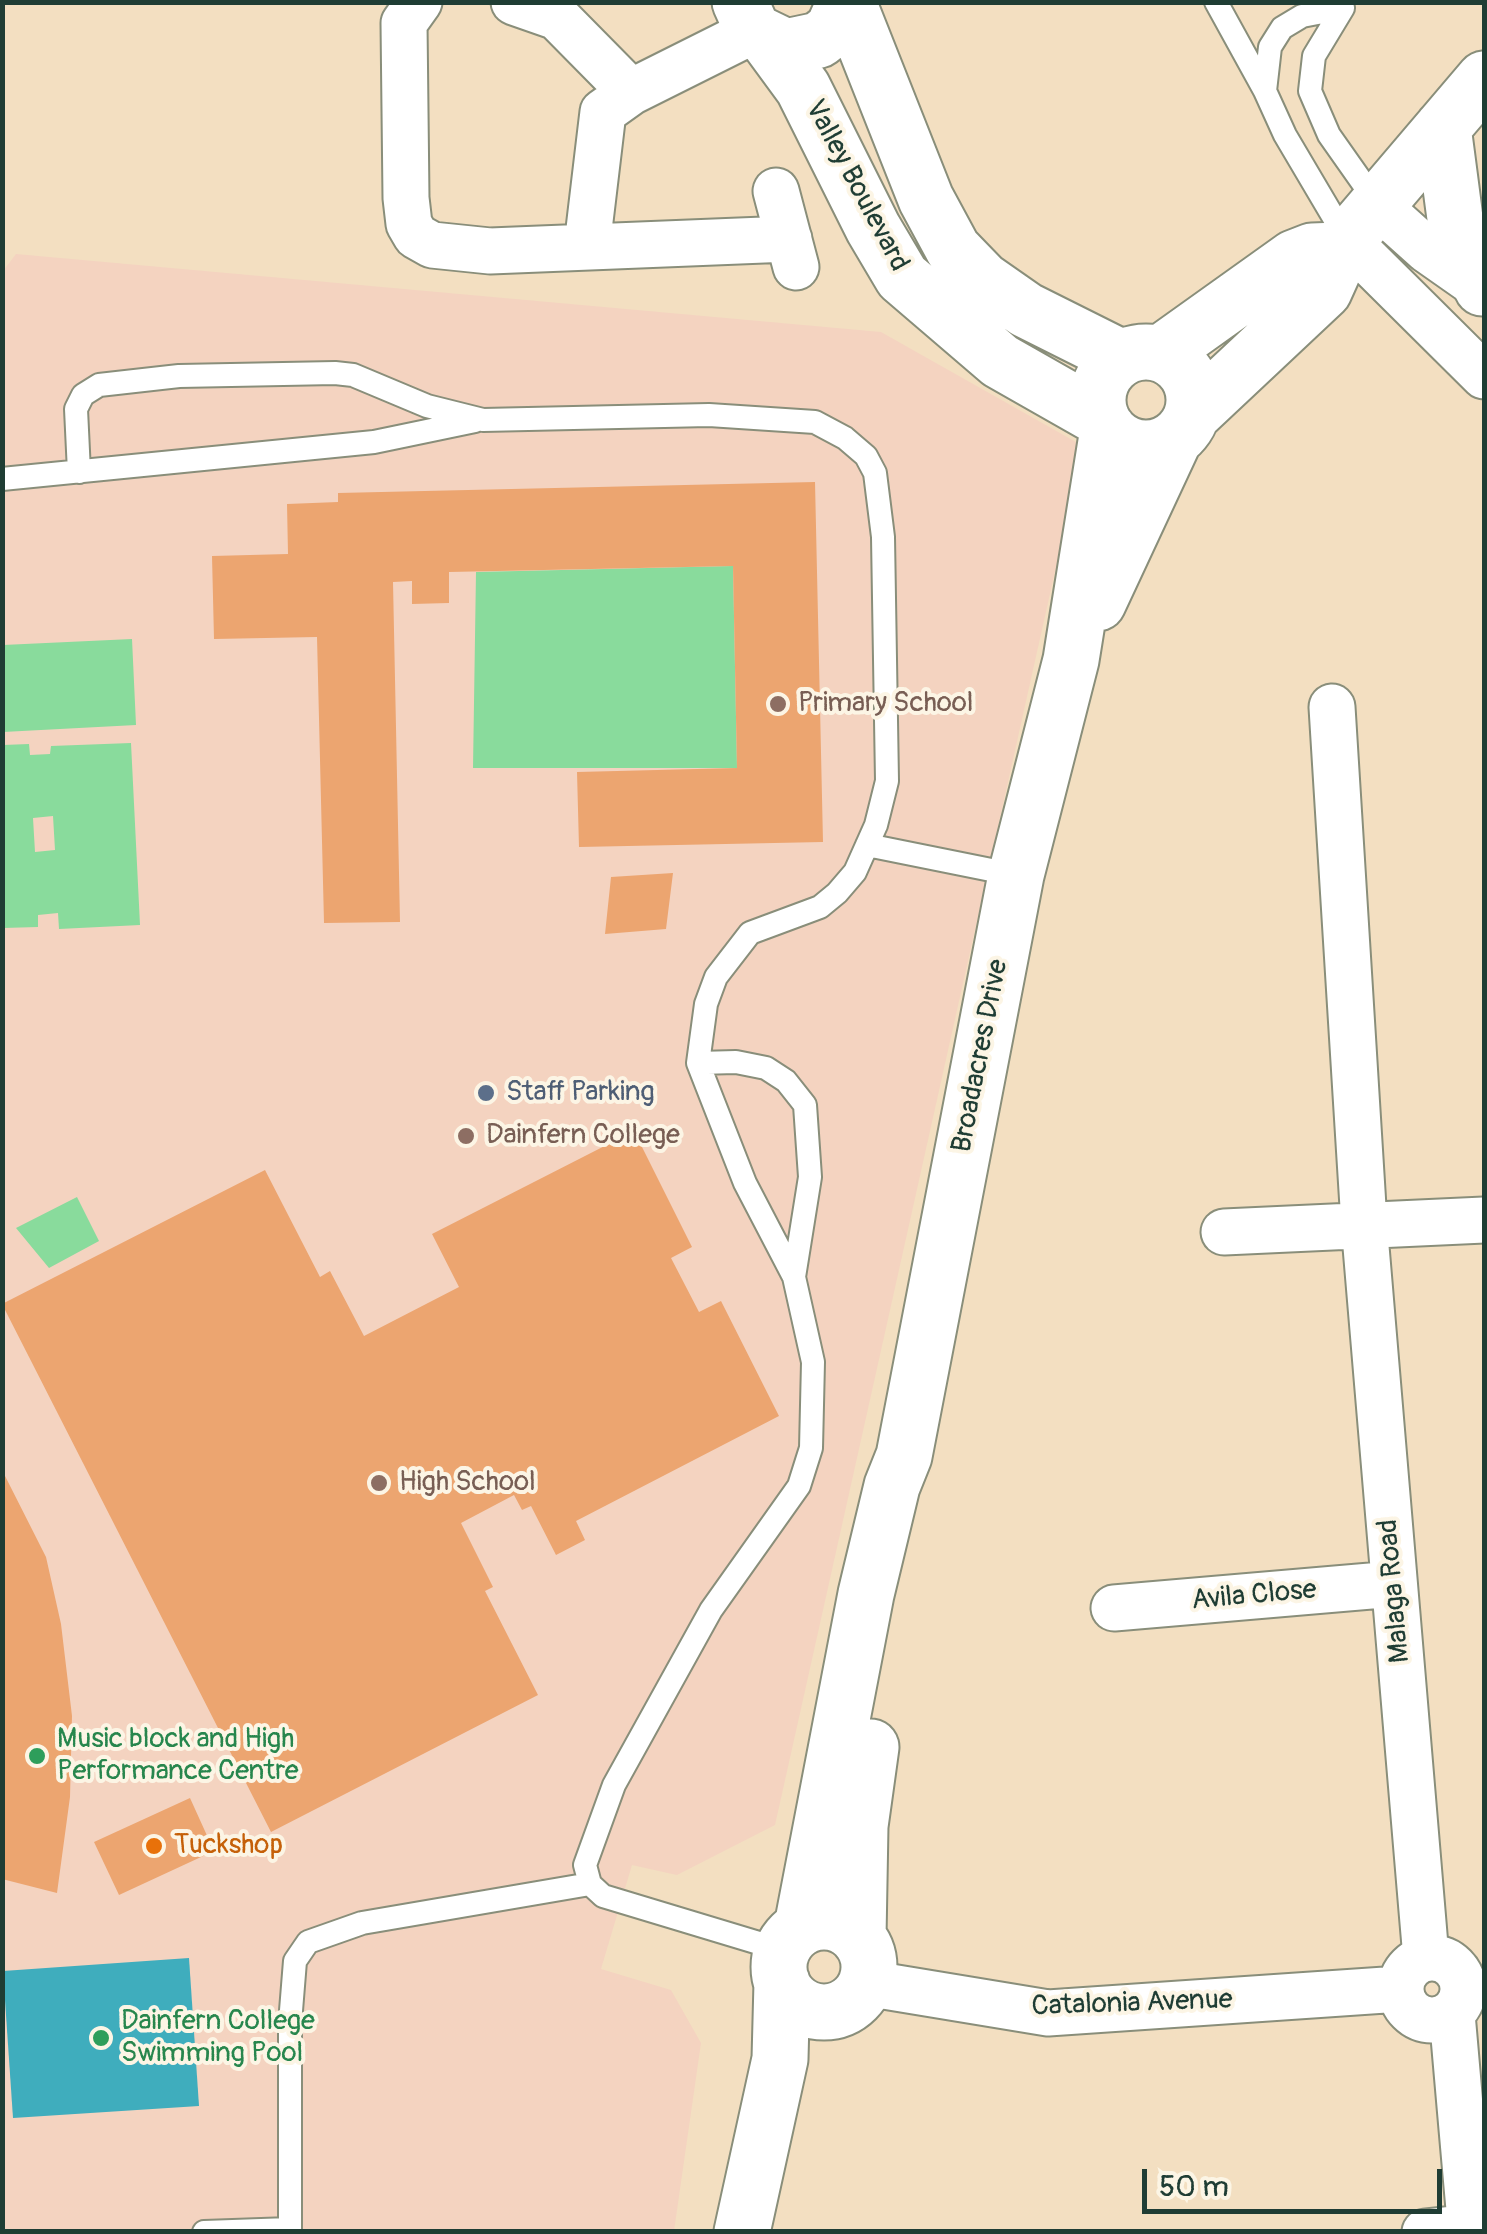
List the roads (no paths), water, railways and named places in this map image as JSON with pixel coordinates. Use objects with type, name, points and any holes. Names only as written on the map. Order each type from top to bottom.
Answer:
[{"type":"street","points":[[420,2],[404,22],[406,198],[409,224],[416,236],[432,245],[490,252],[587,246],[793,254],[776,191]]},
{"type":"street","points":[[514,2],[557,17],[631,92]]},
{"type":"street","points":[[587,246],[599,120],[631,92],[748,19],[786,48],[820,40],[833,29],[847,2]]},
{"type":"street","name":"Valley Boulevard","points":[[847,2],[926,199],[953,249],[1000,292],[1141,356]]},
{"type":"street","name":"Valley Boulevard","points":[[748,19],[803,88],[872,228],[902,277],[1000,361],[1105,424]]},
{"type":"street","name":"Broadacres Drive","points":[[1071,660],[1183,427],[1324,291],[1355,232],[1484,79]]},
{"type":"street","points":[[1443,127],[1450,202],[1480,327]]},
{"type":"street","points":[[1355,232],[1428,250],[1480,327]]},
{"type":"street","points":[[1355,232],[1480,327]]},
{"type":"street","name":"Broadacres Drive","points":[[852,1977],[860,1826],[902,1544],[904,1456],[1016,874],[1071,660],[1105,424],[1098,405],[1103,378],[1294,258],[1355,232]]},
{"type":"street","points":[[972,339],[1000,292]]},
{"type":"street","points":[[1105,424],[1132,446],[1161,447],[1183,427],[1195,399],[1186,370],[1141,356]]},
{"type":"street","name":"Malaga Road","points":[[1332,707],[1364,1224],[1394,1584],[1413,1974]]},
{"type":"street","points":[[1224,1232],[1484,1220]]},
{"type":"street","name":"Broadacres Drive","points":[[742,2232],[780,2059],[788,1953],[866,1594],[892,1486],[904,1456]]},
{"type":"street","name":"Avila Close","points":[[1114,1608],[1394,1584]]},
{"type":"street","points":[[832,1922],[852,1977],[801,2006],[788,1953],[832,1922]]},
{"type":"street","points":[[1413,1974],[1412,2014],[1440,2020],[1467,1993]]},
{"type":"street","name":"Catalonia Avenue","points":[[852,1977],[1048,2014],[1413,1974]]},
{"type":"street","points":[[780,2059],[852,1977]]},
{"type":"street","points":[[1425,2232],[1471,2229],[1467,1993]]},
{"type":"lane","points":[[1216,2],[1265,90],[1355,232]]},
{"type":"lane","points":[[1265,90],[1270,46],[1282,28],[1302,16],[1343,8],[1314,56],[1310,91],[1329,135],[1355,232]]},
{"type":"lane","points":[[79,472],[76,410],[83,396],[99,385],[179,376],[335,372],[427,406],[484,420]]},
{"type":"lane","points":[[2,479],[374,442],[484,420],[783,417],[815,422],[845,438],[866,456],[875,473],[882,523],[887,781],[868,845],[855,872],[837,893],[820,906],[750,933],[716,976],[706,1004],[698,1063],[745,1182],[794,1278],[813,1362],[811,1448],[800,1486],[711,1610],[614,1785],[589,1843],[585,1865],[590,1884],[603,1896],[788,1953]]},
{"type":"lane","points":[[868,845],[1016,874]]},
{"type":"lane","points":[[698,1063],[736,1062],[766,1068],[786,1080],[805,1105],[810,1177],[794,1278]]},
{"type":"lane","points":[[204,2232],[290,2228],[291,2006],[295,1960],[308,1942],[362,1924],[590,1884]]},
{"type":"water","name":"Dainfern College Swimming Pool","points":[[189,1958],[199,2106],[13,2118],[3,1971]]},
{"type":"place","name":"Primary School","points":[[778,704]]},
{"type":"place","name":"Staff Parking","points":[[486,1093]]},
{"type":"place","name":"Dainfern College","points":[[466,1136]]},
{"type":"place","name":"High School","points":[[379,1483]]},
{"type":"place","name":"Music block and High Performance Centre","points":[[37,1756]]},
{"type":"place","name":"Tuckshop","points":[[154,1846]]},
{"type":"place","name":"Dainfern College Swimming Pool","points":[[101,2038]]}]
